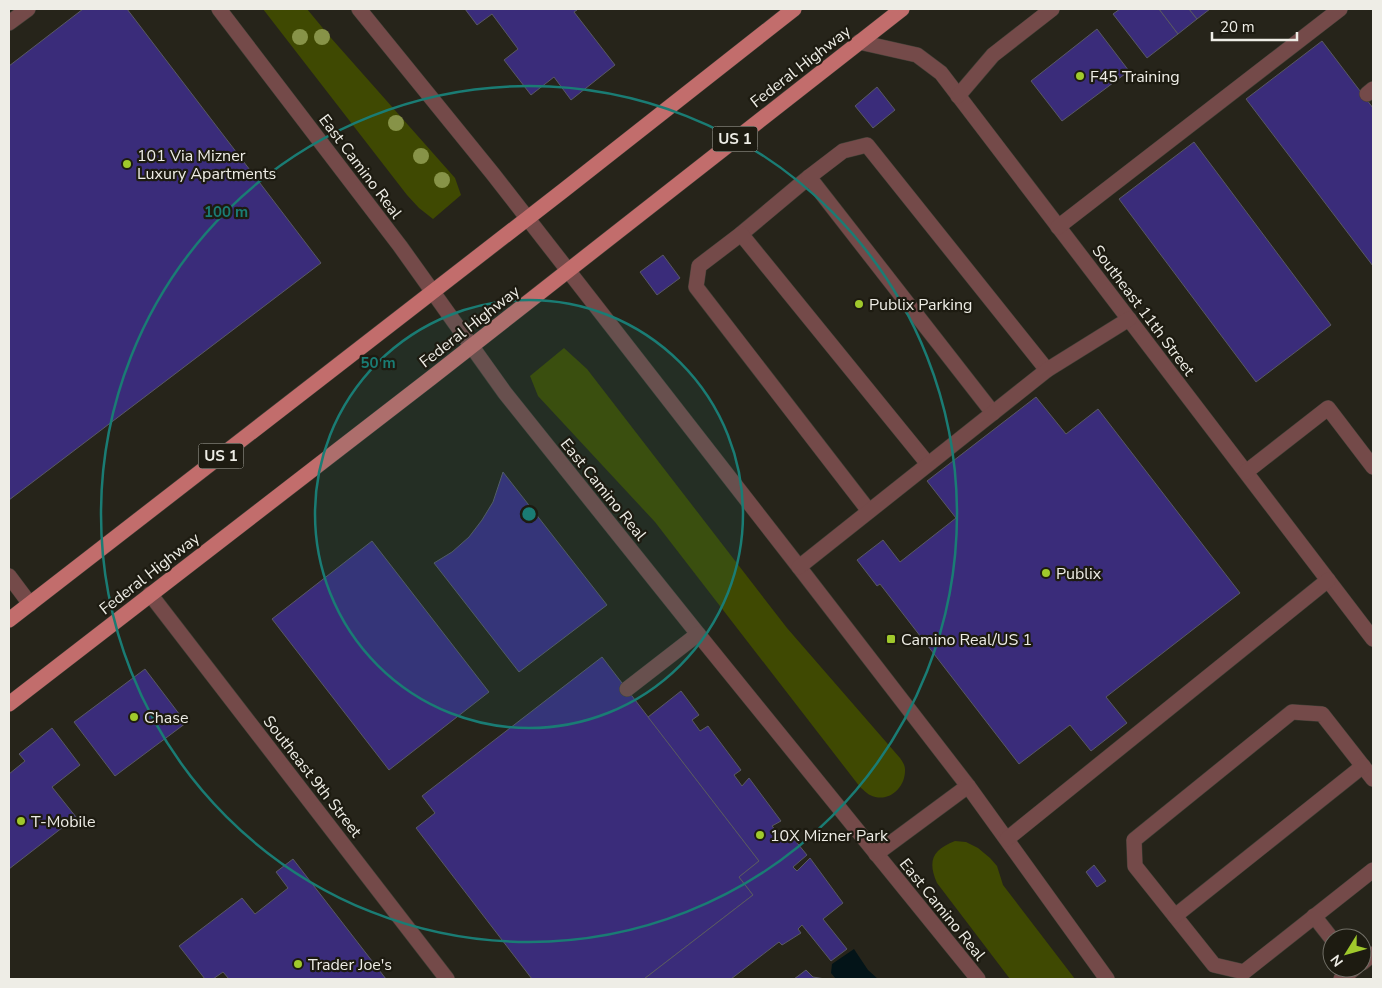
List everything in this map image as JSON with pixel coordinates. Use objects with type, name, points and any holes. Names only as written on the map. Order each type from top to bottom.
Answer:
[{"type":"main road","name":"US 1","points":[[9,620],[433,292],[794,9]]},
{"type":"main road","name":"Federal Highway","points":[[9,704],[472,346],[902,9]]},
{"type":"street","points":[[9,22],[28,9]]},
{"type":"street","name":"East Camino Real","points":[[218,9],[400,246],[505,393],[978,979]]},
{"type":"street","points":[[359,9],[528,218],[968,786],[1107,979]]},
{"type":"street","points":[[958,96],[993,55],[1052,9]]},
{"type":"street","points":[[1058,227],[1340,9]]},
{"type":"street","name":"Southeast 11th Street","points":[[859,42],[916,55],[941,74],[1373,639]]},
{"type":"street","points":[[869,511],[696,287],[699,266],[741,234],[808,177],[843,151],[866,145],[1047,370]]},
{"type":"street","points":[[808,177],[992,413]]},
{"type":"street","points":[[741,234],[928,464]]},
{"type":"street","points":[[799,567],[1047,370],[1129,319]]},
{"type":"street","points":[[1246,472],[1328,408],[1373,467]]},
{"type":"street","points":[[9,576],[30,604]]},
{"type":"street","points":[[1007,839],[1328,580]]},
{"type":"street","name":"Southeast 9th Street","points":[[150,594],[307,795],[447,979]]},
{"type":"street","points":[[627,689],[698,634]]},
{"type":"street","points":[[1373,779],[1322,714],[1292,712],[1134,840],[1135,866],[1214,965],[1244,972],[1373,870]]},
{"type":"street","points":[[1175,916],[1363,766]]},
{"type":"street","points":[[876,854],[968,786]]},
{"type":"street","points":[[1314,916],[1323,928]]},
{"type":"green space","points":[[263,9],[307,9],[455,178],[461,195],[433,219],[419,208]]},
{"type":"green space","points":[[564,348],[587,369],[787,628],[900,758],[905,769],[905,776],[895,792],[889,796],[877,797],[860,787],[655,522],[538,396],[530,376]]},
{"type":"green space","points":[[955,841],[966,842],[978,848],[997,866],[1003,885],[1075,979],[1010,979],[937,883],[932,868],[934,857],[942,848]]},
{"type":"shaded area","points":[[854,949],[868,970],[878,979],[836,979],[831,973],[832,964]]},
{"type":"building","name":"101 Via Mizner Luxury Apartments","points":[[83,9],[127,9],[321,263],[9,500],[9,66]]},
{"type":"building","points":[[465,9],[576,9],[574,12],[615,65],[571,100],[554,77],[531,95],[504,60],[518,49],[492,14],[477,25]]},
{"type":"building","points":[[1120,9],[1159,9],[1178,34],[1147,58],[1113,14]]},
{"type":"building","points":[[1159,9],[1189,9],[1197,19],[1178,34]]},
{"type":"building","points":[[1189,9],[1210,9],[1197,19]]},
{"type":"building","name":"F45 Training","points":[[1097,29],[1129,71],[1062,121],[1031,81]]},
{"type":"building","points":[[1322,41],[1373,108],[1373,266],[1246,99]]},
{"type":"building","points":[[877,87],[895,110],[873,128],[855,106]]},
{"type":"building","points":[[1194,142],[1331,325],[1256,382],[1119,199]]},
{"type":"building","points":[[663,255],[680,278],[657,295],[640,272]]},
{"type":"building","name":"Publix","points":[[1036,397],[1066,434],[1098,409],[1240,593],[1106,697],[1127,723],[1091,751],[1070,725],[1019,764],[880,584],[877,586],[857,560],[883,540],[900,562],[956,518],[927,481]]},
{"type":"building","points":[[503,472],[607,605],[519,672],[434,563],[452,552],[469,537],[482,520],[493,502]]},
{"type":"building","points":[[372,541],[489,692],[389,770],[272,619]]},
{"type":"building","points":[[602,657],[759,861],[739,877],[753,895],[644,979],[532,979],[416,828],[435,813],[422,796]]},
{"type":"building","points":[[145,669],[186,723],[115,776],[74,722]]},
{"type":"building","name":"10X Mizner Park","points":[[681,691],[699,715],[692,720],[700,731],[708,726],[741,770],[734,775],[742,786],[749,778],[781,821],[772,826],[782,838],[789,833],[807,855],[793,867],[797,871],[810,858],[843,903],[823,919],[847,949],[831,961],[802,925],[798,929],[801,933],[782,945],[779,942],[731,979],[644,979],[753,895],[739,877],[759,861],[648,717]]},
{"type":"building","points":[[52,728],[80,765],[52,787],[76,817],[9,869],[9,774],[25,761],[19,754]]},
{"type":"building","points":[[293,859],[386,979],[229,979],[223,972],[213,979],[205,979],[179,946],[242,898],[255,914],[288,888],[276,872]]},
{"type":"building","points":[[1094,865],[1106,881],[1097,887],[1086,872]]},
{"type":"building","points":[[806,970],[813,977],[825,979],[794,979]]},
{"type":"place","name":"F45 Training","points":[[1080,76]]},
{"type":"place","name":"101 Via Mizner Luxury Apartments","points":[[127,164]]},
{"type":"place","name":"Publix Parking","points":[[859,304]]},
{"type":"place","name":"Publix","points":[[1046,573]]},
{"type":"place","name":"Camino Real/US 1","points":[[891,639]]},
{"type":"place","name":"Chase","points":[[134,717]]},
{"type":"place","name":"T-Mobile","points":[[21,821]]},
{"type":"place","name":"10X Mizner Park","points":[[760,835]]},
{"type":"place","name":"Trader Joe's","points":[[298,964]]}]
